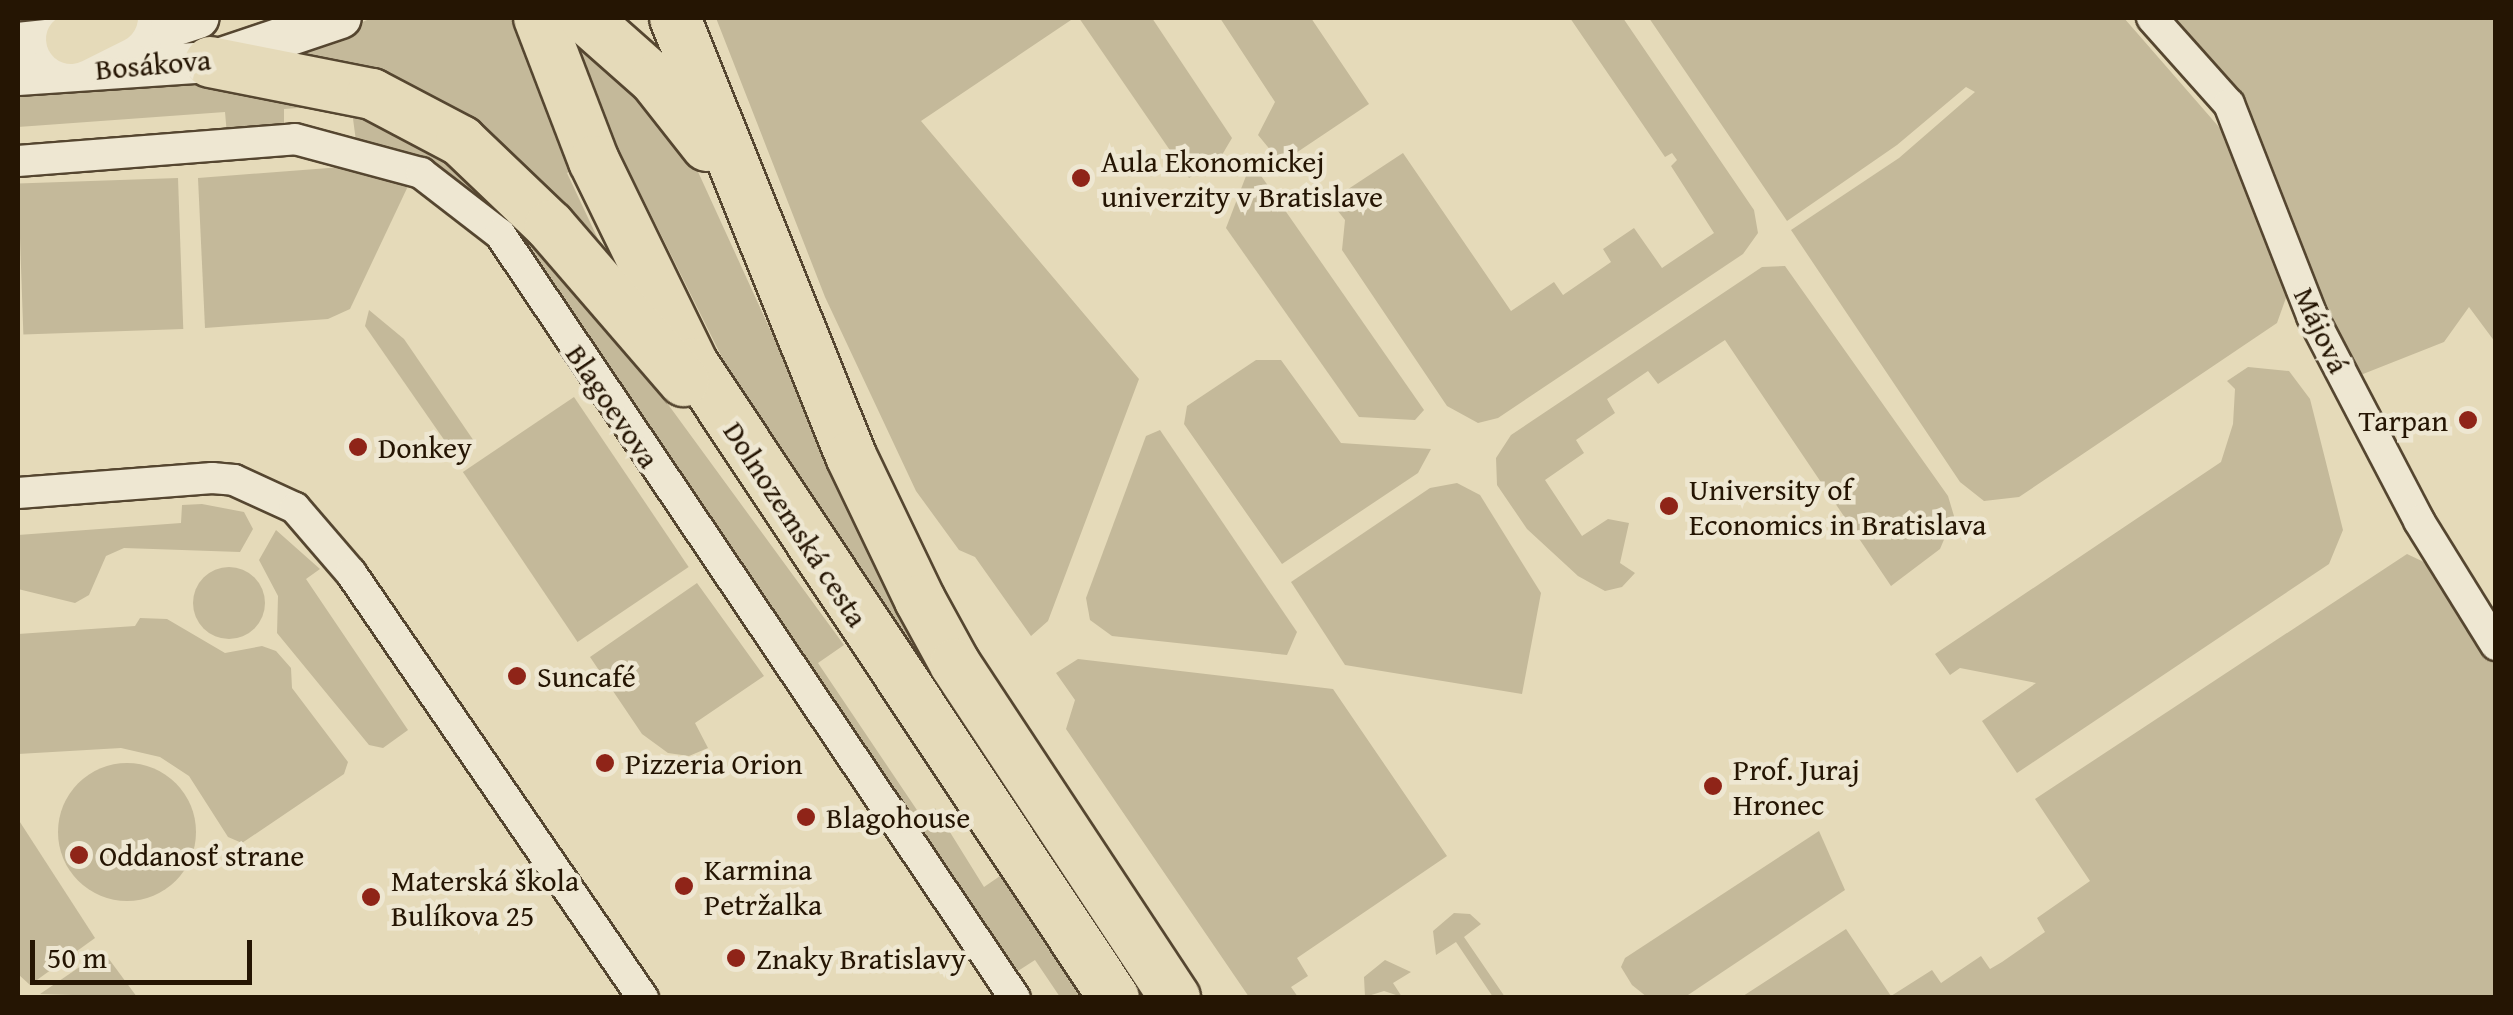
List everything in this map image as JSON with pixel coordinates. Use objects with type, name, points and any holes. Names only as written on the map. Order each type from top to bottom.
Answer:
[{"type":"main road","name":"Dolnozemská cesta","points":[[539,18],[594,161],[660,302],[731,426],[1114,998]]},
{"type":"main road","points":[[585,18],[654,80],[738,185]]},
{"type":"main road","points":[[675,18],[738,185],[851,456],[920,600],[955,664],[1175,998]]},
{"type":"main road","points":[[204,40],[372,94],[461,140],[550,226],[644,342],[731,426]]},
{"type":"street","name":"Bosákova","points":[[18,75],[341,18]]},
{"type":"street","name":"Májová","points":[[2152,18],[2229,104],[2312,316],[2419,521],[2496,646]]},
{"type":"street","name":"Bosákova","points":[[18,43],[92,28],[204,40]]},
{"type":"street","name":"Blagoevova","points":[[18,161],[296,139],[421,173],[500,234],[1015,998]]},
{"type":"street","points":[[18,493],[212,478],[234,480],[296,508],[351,573],[643,998]]},
{"type":"shaded area","points":[[372,18],[572,18],[678,128],[923,664],[758,430],[619,150],[567,173],[637,322],[526,184],[268,61]]},
{"type":"shaded area","points":[[716,18],[1074,18],[921,121],[1139,379],[1048,621],[1031,636],[975,557],[959,550],[916,491],[825,297]]},
{"type":"shaded area","points":[[1079,18],[1152,18],[1232,138],[1219,160],[1189,178]]},
{"type":"shaded area","points":[[1220,18],[1311,18],[1369,104],[1281,163],[1258,135],[1275,102]]},
{"type":"shaded area","points":[[1570,18],[1623,18],[1754,210],[1758,233],[1743,254],[1498,418],[1478,423],[1447,406],[1342,250],[1345,220],[1330,201],[1403,153],[1511,311],[1554,282],[1563,295],[1611,262],[1603,249],[1634,228],[1662,268],[1714,233],[1671,166],[1677,160],[1672,153],[1665,157]]},
{"type":"shaded area","points":[[1649,18],[2124,18],[2232,142],[2287,295],[2277,323],[2019,497],[1984,501],[1960,482],[1791,230],[1899,158],[1975,92],[1966,87],[1897,145],[1787,221]]},
{"type":"shaded area","points":[[2175,18],[2495,18],[2495,342],[2469,307],[2444,342],[2358,376],[2298,250],[2239,90]]},
{"type":"shaded area","points":[[254,78],[372,105],[452,148],[534,221],[844,645],[818,663],[921,816],[935,808],[984,887],[1000,876],[1080,997],[1060,997],[1035,960],[1015,973],[514,235],[473,192],[430,164],[356,141],[351,104],[284,109],[284,131],[227,135],[225,112],[18,127],[18,90]]},
{"type":"shaded area","points":[[355,166],[409,184],[350,309],[328,319],[205,328],[198,178]]},
{"type":"shaded area","points":[[1257,170],[1424,410],[1415,420],[1359,417],[1226,228],[1246,176]]},
{"type":"shaded area","points":[[178,178],[183,329],[23,334],[18,184]]},
{"type":"shaded area","points":[[1785,266],[1948,496],[1954,516],[1940,549],[1891,586],[1725,340],[1658,384],[1648,371],[1607,399],[1615,413],[1576,440],[1584,453],[1545,480],[1582,536],[1608,519],[1629,523],[1620,563],[1635,573],[1622,587],[1605,591],[1578,576],[1527,529],[1497,485],[1496,458],[1511,435],[1762,267]]},
{"type":"shaded area","points":[[369,310],[404,339],[476,444],[456,457],[365,326]]},
{"type":"shaded area","points":[[1256,360],[1281,360],[1341,443],[1431,449],[1418,473],[1282,564],[1184,424],[1187,406]]},
{"type":"shaded area","points":[[2248,367],[2289,371],[2310,399],[2343,530],[2329,564],[2017,773],[1982,721],[2036,683],[1960,668],[1950,675],[1935,654],[2221,462],[2233,424],[2235,389],[2227,381]]},
{"type":"shaded area","points":[[574,397],[689,567],[578,642],[463,472]]},
{"type":"shaded area","points":[[1160,430],[1297,632],[1287,655],[1112,636],[1090,620],[1086,598],[1146,436]]},
{"type":"shaded area","points":[[1457,483],[1480,495],[1541,593],[1522,694],[1345,665],[1291,582],[1430,488]]},
{"type":"shaded area","points":[[202,504],[244,512],[253,529],[240,552],[124,548],[106,556],[89,595],[75,603],[18,589],[18,535],[181,523],[182,505]]},
{"type":"shaded area","points":[[276,530],[320,569],[306,579],[408,730],[383,748],[369,745],[277,633],[278,596],[259,560]]},
{"type":"shaded area","points":[[2407,554],[2443,571],[2495,662],[2495,997],[1740,998],[1846,929],[1891,996],[1932,970],[1941,983],[1981,956],[1990,969],[2002,962],[2045,932],[2037,918],[2090,881],[2035,799]]},
{"type":"shaded area","points":[[229,567],[254,578],[265,603],[254,628],[229,639],[204,628],[193,603],[204,578]]},
{"type":"shaded area","points":[[697,583],[764,676],[695,723],[708,748],[689,756],[668,753],[642,734],[590,657]]},
{"type":"shaded area","points":[[140,618],[167,619],[225,653],[262,646],[276,651],[291,668],[292,688],[348,762],[344,774],[242,843],[228,837],[189,776],[160,757],[121,748],[18,754],[18,634],[135,626]]},
{"type":"shaded area","points":[[1078,659],[1333,689],[1447,856],[1297,958],[1308,976],[1291,987],[1298,997],[1249,997],[1066,729],[1075,700],[1056,673]]},
{"type":"shaded area","points":[[127,763],[153,769],[176,783],[190,806],[196,832],[190,858],[176,881],[153,895],[127,901],[101,895],[78,881],[64,858],[58,832],[64,806],[78,783],[101,769]]},
{"type":"shaded area","points":[[18,819],[95,938],[30,985],[18,974]]},
{"type":"shaded area","points":[[1819,831],[1845,890],[1685,997],[1647,997],[1632,985],[1621,967],[1625,958]]},
{"type":"shaded area","points":[[1454,913],[1470,914],[1481,924],[1464,937],[1505,997],[1493,997],[1456,942],[1436,955],[1433,931]]},
{"type":"shaded area","points":[[103,951],[137,997],[40,994]]},
{"type":"shaded area","points":[[1385,960],[1411,972],[1393,983],[1402,997],[1384,991],[1365,997],[1364,977]]},
{"type":"place","name":"Aula Ekonomickej univerzity v Bratislave","points":[[1081,178]]},
{"type":"place","name":"Tarpan","points":[[2468,420]]},
{"type":"place","name":"Donkey","points":[[358,447]]},
{"type":"place","name":"University of Economics in Bratislava","points":[[1669,506]]},
{"type":"place","name":"Suncafé","points":[[517,676]]},
{"type":"place","name":"Pizzeria Orion","points":[[605,763]]},
{"type":"place","name":"Prof. Juraj Hronec","points":[[1713,786]]},
{"type":"place","name":"Blagohouse","points":[[806,817]]},
{"type":"place","name":"Oddanosť strane","points":[[79,855]]},
{"type":"place","name":"Karmina Petržalka","points":[[684,886]]},
{"type":"place","name":"Materská škola Bulíkova 25","points":[[371,897]]},
{"type":"place","name":"Znaky Bratislavy","points":[[736,958]]}]
